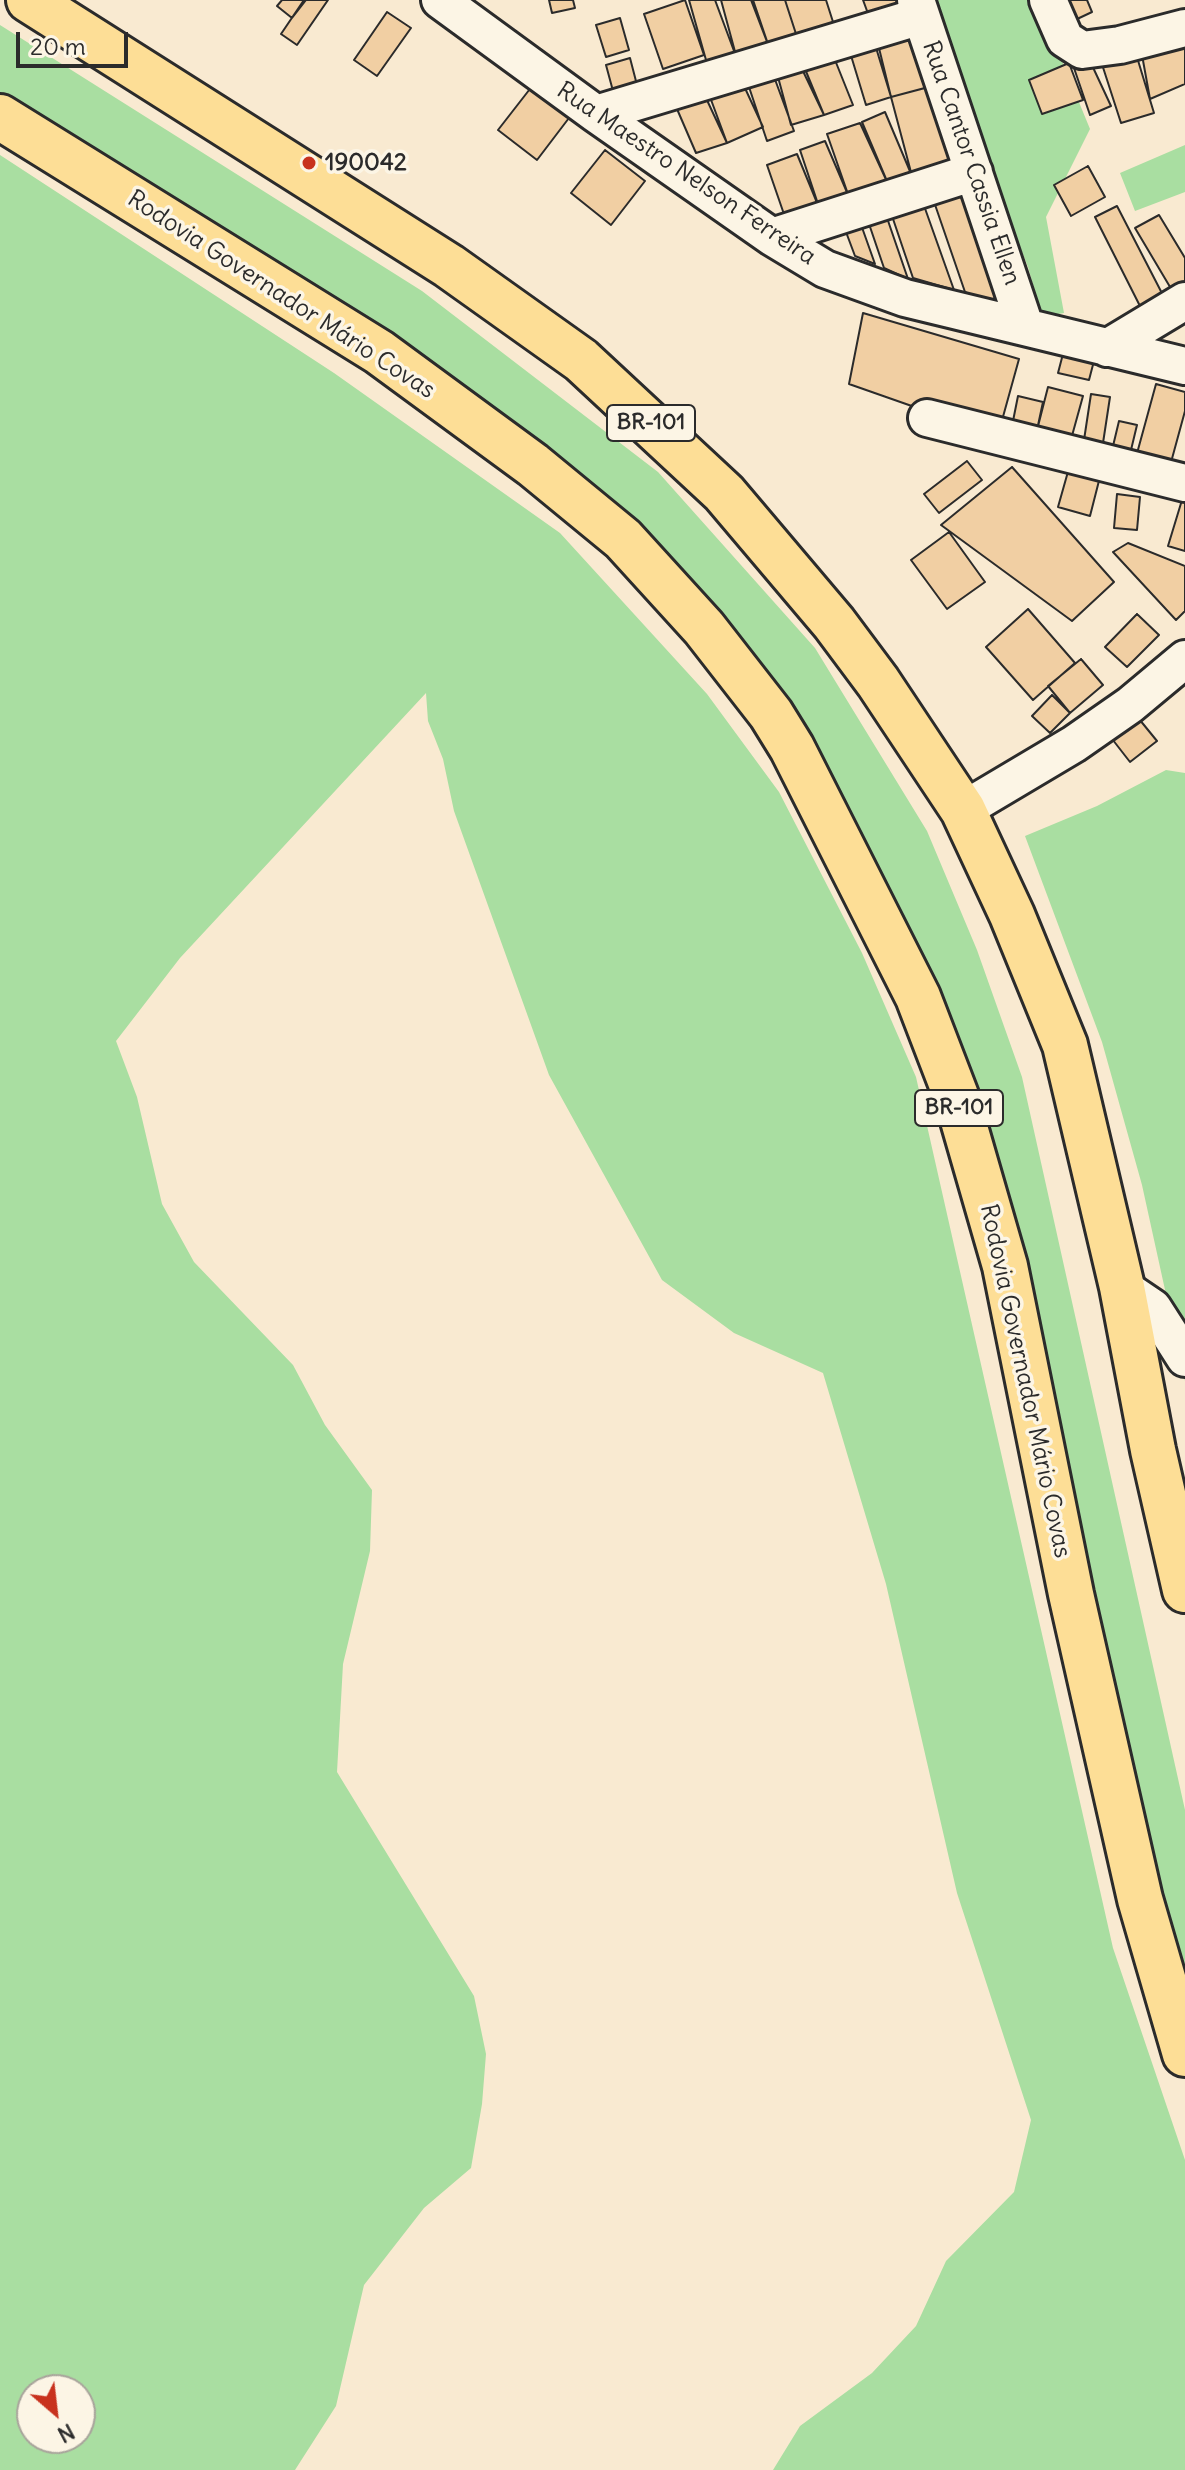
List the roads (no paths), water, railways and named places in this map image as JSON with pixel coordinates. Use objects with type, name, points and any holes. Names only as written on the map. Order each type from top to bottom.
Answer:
[{"type":"highway","name":"BR-101","points":[[29,0],[449,266],[581,360],[724,493],[878,682],[963,810],[1012,915],[1065,1045],[1122,1287],[1153,1450],[1185,1590]]},
{"type":"highway","name":"Rodovia Governador Mário Covas","points":[[0,117],[379,352],[533,465],[623,539],[704,628],[771,714],[792,748],[918,997],[956,1096],[1005,1266],[1071,1594],[1140,1899],[1185,2054]]},
{"type":"street","name":"Rua Maestro Nelson Ferreira","points":[[440,0],[772,237],[853,282],[1185,366]]},
{"type":"street","points":[[1048,0],[1065,39],[1082,50],[1120,45],[1185,28]]},
{"type":"street","points":[[596,114],[919,8]]},
{"type":"street","name":"Rua Cantor Cassia Ellen","points":[[919,8],[1025,326]]},
{"type":"street","points":[[772,237],[974,172]]},
{"type":"street","points":[[1107,348],[1185,301]]},
{"type":"street","points":[[927,418],[1185,483]]},
{"type":"street","points":[[963,810],[1074,744],[1130,705],[1185,659]]},
{"type":"street","points":[[1122,1287],[1153,1308],[1185,1358]]},
{"type":"place","name":"190042","points":[[309,163]]}]
